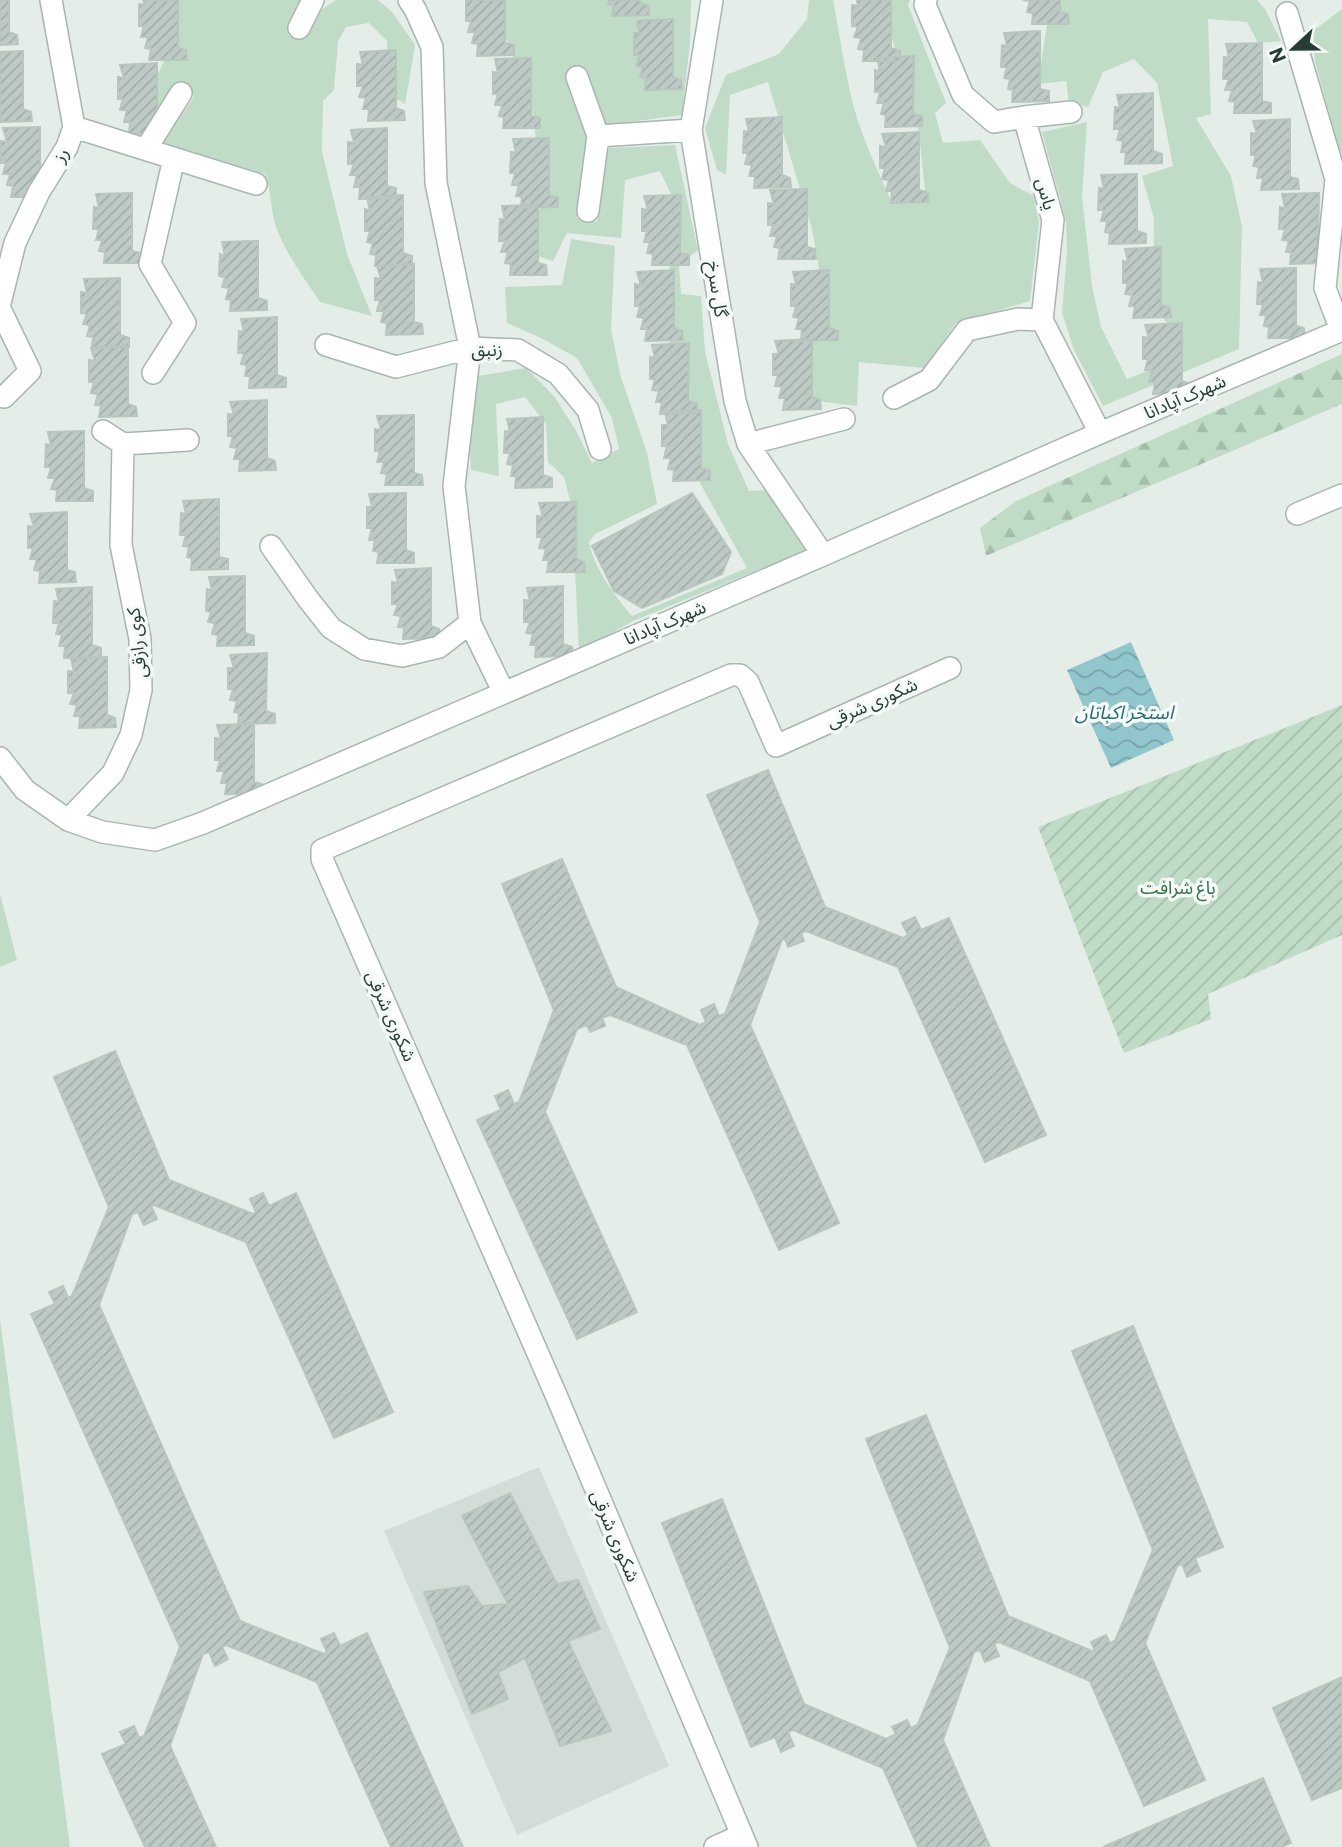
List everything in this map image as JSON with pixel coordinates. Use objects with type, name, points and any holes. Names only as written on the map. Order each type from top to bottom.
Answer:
[{"type":"street","name":"رز","points":[[0,303],[15,243],[39,192],[67,147],[74,127],[51,0]]},
{"type":"street","points":[[299,28],[313,0]]},
{"type":"street","points":[[409,0],[432,47],[436,183],[470,348],[454,486],[470,624],[503,693]]},
{"type":"street","name":"گل سرخ","points":[[712,0],[691,130],[735,401],[748,444],[823,555]]},
{"type":"street","points":[[926,0],[925,5],[963,95],[994,121],[1071,112]]},
{"type":"street","points":[[1287,13],[1336,179],[1325,289],[1342,330]]},
{"type":"street","points":[[577,77],[598,136],[587,211]]},
{"type":"street","points":[[146,149],[181,93]]},
{"type":"street","name":"یاس","points":[[1024,117],[1053,220],[1042,320]]},
{"type":"street","points":[[74,127],[256,184]]},
{"type":"street","points":[[598,136],[691,130]]},
{"type":"street","points":[[153,373],[185,323],[150,264],[174,158]]},
{"type":"street","points":[[0,309],[30,372],[4,397]]},
{"type":"street","points":[[894,398],[929,380],[967,330],[1018,319],[1042,320],[1100,433]]},
{"type":"street","name":"شهرک آپادانا","points":[[0,758],[25,790],[68,820],[102,832],[155,840],[203,823],[1342,330]]},
{"type":"street","name":"زنبق","points":[[326,345],[396,367],[470,348],[518,350],[558,374],[588,410],[600,449]]},
{"type":"street","points":[[748,444],[844,419]]},
{"type":"street","points":[[103,431],[123,444],[188,440]]},
{"type":"street","name":"کوی رازقی","points":[[68,820],[113,773],[131,735],[141,690],[140,639],[121,545],[123,444]]},
{"type":"street","points":[[1297,514],[1342,495]]},
{"type":"street","points":[[271,546],[307,599],[331,628],[363,649],[402,656],[439,647],[470,624]]},
{"type":"street","name":"شکوری شرقی","points":[[744,1841],[556,1395],[322,859],[322,850],[731,675],[740,676],[748,682],[776,746],[950,668]]},
{"type":"street","points":[[715,1847],[744,1841]]},
{"type":"shaded area","points":[[539,1467],[669,1766],[517,1835],[384,1531]]},
{"type":"green space","points":[[161,0],[301,0],[288,35],[301,40],[319,11],[336,0],[378,0],[392,12],[415,45],[405,104],[387,93],[387,41],[369,23],[346,27],[338,41],[334,90],[323,101],[322,152],[347,254],[372,316],[320,302],[280,236],[274,221],[265,174],[161,145],[194,97],[188,84],[174,87],[147,123],[149,93],[168,52]]},
{"type":"green space","points":[[495,0],[691,0],[690,42],[682,115],[606,125],[586,72],[571,68],[566,82],[586,136],[577,218],[597,222],[607,148],[675,145],[698,250],[679,265],[681,294],[701,296],[705,351],[728,444],[749,491],[768,490],[809,549],[633,621],[579,651],[572,508],[564,477],[548,462],[546,424],[525,397],[496,404],[499,476],[471,470],[469,427],[478,376],[526,368],[554,396],[592,463],[619,449],[612,418],[577,358],[507,323],[505,287],[562,285],[571,239],[615,246],[611,329],[620,374],[647,453],[657,504],[595,534],[589,542],[600,572],[632,616],[747,568],[699,481],[696,428],[687,396],[679,386],[661,305],[670,288],[672,196],[660,171],[625,180],[621,238],[567,233],[553,261],[524,252],[548,186],[537,146],[530,95],[518,81],[511,48],[498,23]]},
{"type":"green space","points":[[809,0],[833,0],[854,108],[866,144],[891,201],[925,190],[919,133],[884,10],[886,0],[910,0],[908,5],[946,103],[935,113],[943,143],[980,140],[1010,183],[1034,196],[1039,222],[1030,301],[956,323],[924,368],[859,362],[857,406],[801,399],[821,281],[812,229],[768,82],[730,95],[726,175],[717,170],[705,128],[726,75],[779,54],[807,19]]},
{"type":"green space","points":[[1047,0],[1257,0],[1265,9],[1281,41],[1258,43],[1247,22],[1208,19],[1211,114],[1196,118],[1231,176],[1242,227],[1239,349],[1103,406],[1074,350],[1062,313],[1067,252],[1066,221],[1042,132],[1087,122],[1082,196],[1092,286],[1101,327],[1127,379],[1172,361],[1168,325],[1153,301],[1154,219],[1142,176],[1173,166],[1157,83],[1134,59],[1103,72],[1088,107],[1069,102],[1066,81],[1038,84],[1047,24]]},
{"type":"green space","points":[[1342,9],[1342,152],[1339,151],[1315,61],[1313,31]]},
{"type":"green space","points":[[1342,354],[1342,404],[986,556],[980,528],[1016,501]]},
{"type":"green space","name":"باغ شرافت","points":[[1342,705],[1342,935],[1208,994],[1211,1019],[1124,1053],[1038,827]]},
{"type":"green space","points":[[0,894],[17,960],[0,967]]},
{"type":"green space","points":[[0,1319],[70,1847],[0,1847]]},
{"type":"water","name":"استخر اکباتان","points":[[1131,642],[1174,740],[1111,768],[1067,670]]},
{"type":"building","points":[[0,0],[9,0],[9,32],[17,35],[18,44],[0,45]]},
{"type":"building","points":[[143,0],[178,0],[178,48],[186,50],[187,60],[149,60],[151,49],[145,48],[148,37],[141,37],[144,26],[139,26],[139,4],[145,5]]},
{"type":"building","points":[[466,0],[505,0],[505,43],[514,45],[514,55],[477,56],[478,44],[472,43],[475,32],[468,32],[471,21],[466,21]]},
{"type":"building","points":[[609,0],[640,0],[640,3],[649,6],[649,15],[612,16],[614,5],[608,4]]},
{"type":"building","points":[[857,0],[891,0],[891,48],[900,51],[900,61],[863,61],[864,50],[858,49],[861,38],[854,37],[858,27],[852,26],[852,5],[858,6]]},
{"type":"building","points":[[1023,0],[1060,0],[1060,12],[1068,14],[1069,24],[1032,24],[1033,13],[1027,12],[1030,1]]},
{"type":"building","points":[[673,19],[673,77],[681,80],[682,89],[645,90],[646,78],[640,77],[643,66],[636,66],[640,55],[634,55],[634,33],[640,34],[637,21]]},
{"type":"building","points":[[1040,31],[1040,89],[1049,91],[1049,101],[1012,102],[1013,90],[1008,89],[1010,79],[1004,78],[1007,67],[1001,67],[1002,45],[1007,46],[1004,33]]},
{"type":"building","points":[[1262,43],[1262,101],[1271,103],[1271,113],[1234,113],[1235,102],[1229,101],[1232,90],[1225,90],[1229,79],[1223,79],[1224,57],[1229,58],[1226,44]]},
{"type":"building","points":[[396,50],[396,108],[404,111],[405,120],[368,121],[369,109],[363,109],[366,98],[359,97],[363,86],[357,86],[357,64],[363,65],[360,52]]},
{"type":"building","points":[[23,51],[23,109],[31,112],[32,121],[0,122],[0,52]]},
{"type":"building","points":[[914,56],[913,114],[922,116],[922,126],[885,127],[886,115],[881,114],[884,103],[877,103],[880,92],[875,92],[875,70],[880,71],[877,58]]},
{"type":"building","points":[[531,58],[531,116],[540,118],[540,128],[503,128],[504,117],[499,116],[502,105],[495,105],[498,94],[493,94],[493,72],[498,73],[495,59]]},
{"type":"building","points":[[157,63],[157,121],[166,133],[129,134],[130,122],[124,122],[127,110],[120,110],[123,99],[118,99],[118,77],[124,78],[120,65]]},
{"type":"building","points":[[1153,93],[1153,151],[1162,154],[1162,163],[1125,164],[1126,152],[1121,152],[1123,141],[1117,140],[1120,129],[1114,129],[1115,107],[1120,108],[1117,95]]},
{"type":"building","points":[[782,117],[782,175],[790,178],[791,187],[754,188],[755,176],[749,176],[752,165],[745,164],[748,153],[743,153],[744,131],[749,132],[746,119]]},
{"type":"building","points":[[1290,119],[1290,177],[1298,179],[1299,189],[1261,190],[1263,178],[1257,178],[1259,167],[1253,166],[1256,155],[1251,155],[1251,133],[1257,134],[1253,121]]},
{"type":"building","points":[[40,127],[40,185],[48,187],[49,197],[11,197],[13,186],[7,185],[10,174],[3,174],[6,163],[1,163],[1,141],[7,142],[3,128]]},
{"type":"building","points":[[387,128],[387,186],[396,188],[396,198],[359,199],[360,187],[354,187],[357,175],[350,175],[354,164],[348,164],[348,142],[354,143],[351,130]]},
{"type":"building","points":[[919,132],[919,190],[928,193],[928,202],[891,203],[892,191],[886,191],[889,180],[882,179],[885,168],[880,168],[880,146],[886,147],[882,134]]},
{"type":"building","points":[[549,138],[549,195],[558,198],[558,207],[521,208],[522,197],[516,196],[519,185],[512,185],[515,173],[510,173],[511,152],[516,153],[513,139]]},
{"type":"building","points":[[1137,174],[1137,231],[1146,234],[1146,243],[1109,244],[1110,233],[1105,232],[1107,221],[1101,221],[1104,210],[1098,210],[1099,188],[1104,189],[1101,175]]},
{"type":"building","points":[[807,189],[807,247],[815,249],[816,259],[778,259],[780,248],[774,247],[777,236],[770,236],[773,225],[768,225],[768,203],[774,204],[770,190]]},
{"type":"building","points":[[132,193],[132,251],[141,253],[141,263],[104,263],[105,252],[99,251],[102,240],[96,240],[99,229],[93,229],[94,207],[99,208],[96,194]]},
{"type":"building","points":[[1319,193],[1318,251],[1327,263],[1290,264],[1291,252],[1286,252],[1289,241],[1282,240],[1285,229],[1279,229],[1280,207],[1285,208],[1282,194]]},
{"type":"building","points":[[403,195],[403,253],[412,256],[412,265],[375,266],[376,255],[370,254],[373,243],[367,242],[370,231],[365,231],[365,209],[370,211],[367,197]]},
{"type":"building","points":[[681,195],[680,253],[689,255],[689,265],[652,265],[653,254],[647,253],[650,242],[644,242],[647,231],[642,231],[642,209],[648,210],[644,196]]},
{"type":"building","points":[[538,205],[538,263],[546,265],[547,275],[510,275],[511,264],[505,263],[508,252],[501,252],[505,241],[499,241],[500,219],[505,220],[502,206]]},
{"type":"building","points":[[258,241],[258,298],[267,301],[267,310],[230,311],[231,300],[226,299],[229,288],[222,287],[225,277],[219,276],[220,254],[225,256],[222,242]]},
{"type":"building","points":[[1161,247],[1161,305],[1170,308],[1171,317],[1133,318],[1135,306],[1129,306],[1132,295],[1125,294],[1128,283],[1123,283],[1123,261],[1128,262],[1125,249]]},
{"type":"building","points":[[414,264],[414,322],[422,324],[423,334],[386,335],[387,323],[381,322],[384,311],[377,311],[380,300],[375,300],[375,278],[381,279],[377,266]]},
{"type":"building","points":[[1296,268],[1296,326],[1304,328],[1305,338],[1268,338],[1269,327],[1264,326],[1266,315],[1260,315],[1263,304],[1257,304],[1258,282],[1263,283],[1260,269]]},
{"type":"building","points":[[674,270],[674,328],[682,331],[683,340],[645,341],[647,329],[641,329],[644,318],[637,317],[640,306],[635,306],[635,284],[641,286],[637,272]]},
{"type":"building","points":[[829,270],[829,328],[838,331],[838,340],[801,341],[802,329],[796,329],[799,318],[793,317],[796,306],[791,306],[791,284],[796,285],[793,272]]},
{"type":"building","points":[[120,278],[120,335],[129,338],[129,347],[92,348],[93,337],[87,336],[90,325],[83,324],[87,314],[81,313],[81,292],[87,293],[84,279]]},
{"type":"building","points":[[277,317],[277,375],[286,378],[286,387],[249,388],[250,376],[245,376],[247,365],[241,364],[244,353],[238,353],[239,331],[244,332],[241,319]]},
{"type":"building","points":[[1182,323],[1182,381],[1190,384],[1191,393],[1153,394],[1155,382],[1149,382],[1152,370],[1145,370],[1148,359],[1143,359],[1143,337],[1149,338],[1145,325]]},
{"type":"building","points":[[812,339],[812,397],[820,400],[821,409],[783,410],[785,398],[779,398],[782,387],[775,386],[778,375],[773,375],[773,354],[779,354],[775,341]]},
{"type":"building","points":[[689,343],[688,401],[697,404],[697,413],[660,414],[662,402],[656,402],[659,391],[652,390],[655,379],[650,379],[650,357],[655,358],[652,345]]},
{"type":"building","points":[[128,346],[128,404],[136,407],[137,416],[99,417],[101,405],[95,405],[98,394],[91,393],[94,382],[89,382],[89,360],[95,361],[91,348]]},
{"type":"building","points":[[267,400],[267,458],[275,461],[276,470],[239,471],[240,459],[234,459],[237,448],[230,447],[233,436],[228,436],[228,414],[234,415],[230,402]]},
{"type":"building","points":[[701,410],[701,468],[710,471],[710,480],[673,481],[674,470],[668,469],[671,458],[664,458],[667,446],[662,446],[662,425],[668,425],[665,412]]},
{"type":"building","points":[[414,415],[414,473],[422,475],[423,485],[385,485],[387,474],[381,473],[384,462],[377,462],[380,451],[375,451],[375,429],[381,430],[377,416]]},
{"type":"building","points":[[543,417],[543,475],[552,478],[552,487],[515,488],[516,476],[511,476],[513,465],[507,464],[510,453],[504,453],[505,431],[510,432],[507,419]]},
{"type":"building","points":[[84,431],[84,488],[93,491],[93,501],[56,501],[57,490],[51,489],[55,478],[48,478],[51,467],[45,467],[46,444],[51,446],[48,432]]},
{"type":"building","points":[[406,493],[406,550],[414,553],[414,563],[377,563],[379,552],[373,551],[375,540],[369,540],[372,528],[367,528],[367,507],[372,507],[369,494]]},
{"type":"building","points":[[692,493],[731,552],[722,574],[642,608],[614,591],[592,546]]},
{"type":"building","points":[[219,499],[219,557],[228,559],[228,569],[191,570],[192,558],[187,557],[189,547],[183,546],[186,535],[180,535],[181,513],[186,514],[183,501]]},
{"type":"building","points":[[576,502],[576,559],[584,562],[585,572],[547,572],[549,560],[543,560],[546,549],[539,548],[542,537],[537,537],[537,516],[543,517],[539,503]]},
{"type":"building","points":[[67,512],[67,570],[75,572],[76,582],[39,583],[40,571],[34,570],[37,559],[30,559],[33,548],[28,548],[28,526],[34,527],[30,514]]},
{"type":"building","points":[[431,568],[431,626],[439,629],[440,638],[403,639],[404,627],[398,627],[401,616],[394,615],[398,604],[392,604],[392,582],[398,583],[395,570]]},
{"type":"building","points":[[245,576],[245,633],[254,636],[254,645],[217,646],[218,635],[212,634],[215,623],[208,622],[211,612],[206,611],[207,589],[212,591],[209,577]]},
{"type":"building","points":[[563,586],[563,644],[572,647],[572,656],[535,657],[536,645],[530,645],[533,634],[526,633],[530,622],[524,622],[524,600],[530,601],[527,588]]},
{"type":"building","points":[[92,587],[92,645],[101,648],[101,657],[64,658],[65,646],[59,646],[62,635],[56,634],[59,623],[53,623],[54,601],[59,602],[56,589]]},
{"type":"building","points":[[267,653],[266,711],[275,714],[275,723],[238,724],[239,713],[234,712],[237,701],[230,700],[233,689],[228,689],[228,668],[234,668],[230,655]]},
{"type":"building","points":[[107,657],[107,715],[115,718],[116,727],[79,728],[80,716],[74,716],[77,705],[70,704],[74,693],[68,693],[68,671],[74,672],[71,659]]},
{"type":"building","points":[[254,724],[254,782],[262,784],[263,794],[225,794],[227,783],[221,783],[224,771],[217,771],[220,760],[215,760],[215,738],[221,739],[217,725]]},
{"type":"building","points":[[768,770],[825,907],[903,938],[908,935],[902,923],[915,917],[921,930],[949,918],[1046,1135],[985,1162],[898,967],[806,931],[801,933],[804,941],[788,947],[785,939],[782,940],[750,1025],[839,1223],[779,1250],[687,1045],[610,1015],[602,1018],[605,1026],[590,1032],[587,1025],[577,1029],[545,1112],[637,1312],[577,1339],[477,1120],[501,1110],[495,1096],[508,1090],[514,1104],[519,1102],[554,1010],[502,884],[562,859],[616,987],[700,1025],[706,1022],[701,1010],[714,1004],[719,1016],[725,1014],[760,922],[707,795]]},
{"type":"building","points":[[115,1051],[169,1180],[253,1214],[256,1212],[250,1199],[263,1193],[269,1206],[296,1193],[393,1412],[334,1438],[246,1242],[154,1205],[151,1206],[157,1219],[144,1225],[138,1212],[132,1214],[99,1305],[240,1621],[324,1654],[327,1652],[321,1639],[334,1633],[340,1646],[367,1633],[463,1847],[391,1847],[317,1682],[226,1645],[222,1647],[228,1659],[215,1666],[209,1652],[203,1654],[170,1746],[216,1847],[145,1847],[102,1754],[126,1744],[120,1732],[134,1726],[139,1738],[144,1736],[180,1647],[31,1314],[55,1304],[49,1292],[63,1286],[68,1298],[72,1296],[109,1207],[54,1077]]},
{"type":"building","points":[[1133,1326],[1223,1547],[1195,1558],[1200,1571],[1187,1577],[1182,1564],[1177,1566],[1145,1643],[1205,1780],[1144,1806],[1090,1681],[999,1642],[994,1644],[999,1656],[985,1662],[980,1650],[974,1652],[943,1740],[990,1847],[918,1847],[883,1768],[793,1730],[788,1732],[794,1746],[781,1752],[775,1737],[751,1747],[662,1523],[722,1499],[804,1704],[886,1739],[896,1734],[892,1727],[907,1720],[911,1728],[918,1724],[950,1648],[866,1439],[926,1415],[1008,1616],[1095,1650],[1091,1642],[1106,1635],[1110,1643],[1115,1641],[1153,1550],[1072,1351]]},
{"type":"building","points":[[510,1493],[557,1584],[578,1580],[600,1629],[568,1641],[611,1731],[560,1746],[525,1658],[498,1672],[508,1699],[472,1714],[424,1592],[468,1586],[482,1606],[508,1604],[462,1516]]},
{"type":"building","points":[[1342,1677],[1342,1788],[1312,1800],[1273,1708]]},
{"type":"building","points":[[1263,1778],[1291,1843],[1281,1847],[1103,1847]]}]
